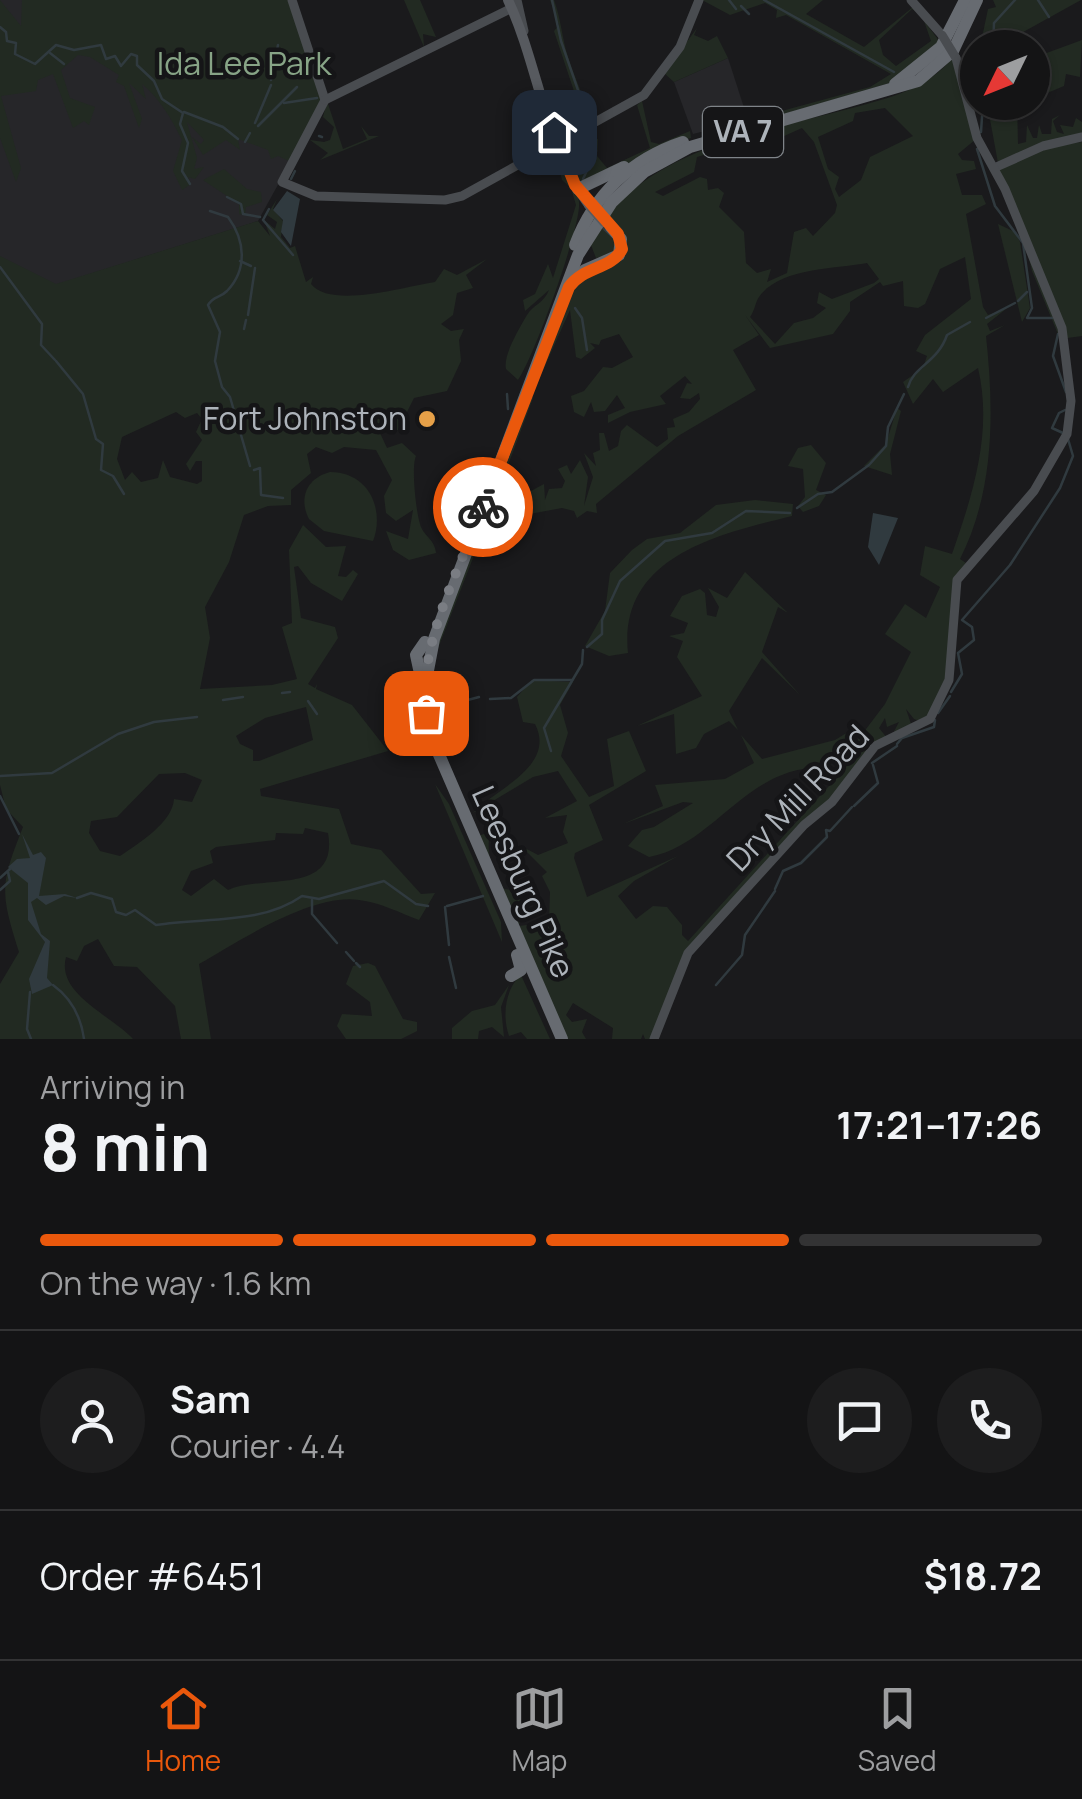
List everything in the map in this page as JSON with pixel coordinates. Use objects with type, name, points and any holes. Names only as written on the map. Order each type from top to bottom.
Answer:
[{"type":"highway","name":"VA 7","points":[[587,207],[649,156],[895,84],[916,72],[941,48],[965,0]]},
{"type":"highway","name":"Leesburg Pike","points":[[554,1039],[428,748],[419,709],[426,656],[553,322],[590,233],[622,190],[682,150],[918,82],[953,52],[978,0]]},
{"type":"highway","points":[[531,380],[587,207],[576,187],[649,156]]},
{"type":"highway","points":[[426,656],[452,558],[587,207]]},
{"type":"highway","points":[[590,233],[588,254],[606,262],[616,255],[620,244],[608,224]]},
{"type":"highway","points":[[553,322],[573,281],[588,268],[609,263],[619,255],[622,239],[608,224]]},
{"type":"highway","points":[[452,558],[461,558],[487,498]]},
{"type":"highway","name":"Leesburg Pike","points":[[426,656],[426,713],[437,752],[562,1039]]},
{"type":"highway","points":[[511,976],[522,969],[514,948]]},
{"type":"main road","points":[[514,6],[558,145],[576,187]]},
{"type":"main road","points":[[587,207],[608,224]]},
{"type":"street","points":[[292,0],[325,100]]},
{"type":"street","points":[[514,6],[325,100],[282,182],[316,196],[450,200],[622,110],[652,87],[683,41],[700,0]]},
{"type":"street","name":"Dry Mill Road","points":[[654,1039],[688,953],[804,825],[828,806],[874,746],[930,719],[950,671],[957,580],[1034,491],[1068,434],[1071,401],[1060,321],[976,135],[956,58],[942,35],[911,0]]},
{"type":"street","points":[[994,168],[1042,146],[1082,137]]},
{"type":"shaded area","points":[[0,0],[38,0],[54,34],[291,161],[258,221],[52,286],[0,258]]},
{"type":"shaded area","points":[[728,58],[748,120],[693,134],[674,82]]},
{"type":"shaded area","points":[[287,191],[300,199],[291,246],[281,232],[283,220],[273,210]]},
{"type":"shaded area","points":[[873,513],[898,518],[879,565],[868,547]]},
{"type":"shaded area","points":[[22,834],[33,855],[41,852],[46,858],[39,896],[65,894],[77,898],[64,896],[46,905],[37,898],[31,902],[41,934],[50,941],[47,978],[53,985],[32,994],[29,979],[45,942],[28,920],[28,883],[8,867],[17,859],[30,858]]},
{"type":"green space","name":"Ida Lee Park","points":[[0,0],[21,26],[22,0],[290,0],[323,98],[289,161],[278,156],[271,159],[268,150],[238,139],[240,150],[226,140],[203,155],[192,137],[201,144],[204,140],[187,122],[197,158],[194,169],[204,167],[195,179],[188,177],[191,184],[182,190],[173,171],[182,140],[160,103],[142,84],[146,99],[129,83],[142,119],[139,128],[124,86],[116,82],[119,75],[90,57],[78,55],[61,70],[70,98],[95,107],[89,125],[84,121],[73,128],[53,74],[38,80],[36,91],[1,96],[21,168],[16,182],[0,138]]},
{"type":"green space","points":[[404,0],[420,0],[436,37],[423,34],[424,47]]},
{"type":"green space","points":[[550,0],[554,0],[568,57],[591,121],[586,125],[578,107],[560,112],[576,97],[554,31],[559,25]]},
{"type":"green space","points":[[702,0],[823,0],[806,14],[864,47],[913,7],[918,13],[912,9],[879,40],[883,55],[896,66],[931,41],[924,21],[940,42],[893,82],[778,116],[778,112],[870,87],[891,74],[786,15],[776,18],[777,10],[765,3],[730,15]]},
{"type":"green space","points":[[993,0],[1081,0],[1027,30],[984,30],[988,9],[996,7]]},
{"type":"green space","points":[[697,28],[694,35],[708,41],[717,36],[728,58],[674,82],[664,73]]},
{"type":"green space","points":[[1082,40],[1080,77],[1066,74],[1064,86],[1050,92],[1050,52]]},
{"type":"green space","points":[[953,57],[960,82],[960,120],[971,120],[976,139],[958,154],[962,160],[974,161],[976,169],[956,174],[962,195],[982,195],[986,204],[966,214],[983,307],[988,315],[1006,309],[987,324],[990,331],[1005,325],[986,336],[991,421],[986,478],[960,559],[966,563],[954,602],[947,685],[926,723],[914,719],[906,709],[913,730],[891,737],[899,722],[887,727],[885,718],[879,728],[887,738],[870,750],[849,781],[845,778],[846,783],[687,952],[654,1039],[645,1039],[643,1034],[641,1039],[612,1039],[613,1028],[573,1003],[566,1015],[572,1022],[587,1019],[582,1032],[586,1039],[566,1039],[475,837],[490,832],[491,861],[504,889],[525,892],[515,909],[520,913],[519,926],[549,922],[550,892],[542,876],[547,872],[521,846],[538,855],[568,843],[563,832],[567,815],[545,818],[577,801],[558,771],[533,777],[473,813],[520,776],[537,753],[535,724],[523,722],[517,697],[532,680],[573,682],[560,705],[568,733],[561,756],[589,797],[614,786],[607,739],[629,731],[646,771],[589,805],[603,840],[575,853],[574,858],[587,897],[678,856],[634,881],[618,896],[636,919],[653,906],[667,907],[682,925],[682,935],[688,941],[839,775],[835,770],[885,704],[911,652],[885,634],[905,604],[926,618],[940,587],[920,575],[925,546],[952,554],[982,439],[978,368],[943,392],[933,379],[913,404],[903,382],[923,368],[927,356],[916,351],[925,335],[971,299],[965,257],[940,269],[925,304],[918,308],[904,306],[903,281],[883,286],[880,282],[850,302],[850,311],[833,334],[770,348],[745,315],[759,335],[733,350],[756,390],[678,436],[596,504],[597,513],[587,511],[577,518],[574,511],[562,508],[487,522],[435,656],[433,648],[530,392],[533,398],[507,468],[516,473],[512,479],[516,485],[506,489],[508,499],[522,508],[529,492],[544,484],[545,500],[549,489],[562,488],[565,481],[558,469],[567,465],[571,474],[580,460],[588,477],[584,506],[593,477],[584,453],[596,466],[593,453],[600,450],[599,433],[604,433],[609,451],[618,446],[621,431],[627,425],[657,447],[668,439],[667,428],[675,427],[673,419],[689,412],[700,399],[699,393],[690,399],[680,398],[687,383],[692,384],[685,376],[660,396],[666,404],[630,412],[608,423],[608,415],[625,408],[617,395],[605,411],[594,412],[591,402],[584,417],[574,412],[571,396],[584,391],[603,367],[612,368],[633,357],[619,334],[601,340],[599,345],[590,343],[595,348],[581,359],[576,357],[570,310],[536,386],[533,382],[552,324],[573,283],[592,269],[619,259],[624,241],[605,218],[640,185],[671,165],[740,137],[894,96],[920,85]],"holes":[[[885,108],[913,136],[870,157],[861,180],[839,197],[835,189],[839,177],[828,169],[818,137],[853,121],[855,113]],[[802,128],[814,142],[837,205],[835,213],[813,236],[806,228],[794,232],[787,273],[767,282],[771,269],[757,273],[746,263],[744,232],[719,207],[724,193],[718,188],[708,190],[707,179],[700,177],[663,196],[655,192],[694,172],[697,157],[739,144],[762,146]],[[867,263],[879,279],[832,299],[819,292],[817,303],[826,308],[813,318],[794,323],[775,344],[750,317],[759,297],[781,280],[810,271]]]},
{"type":"green space","points":[[327,101],[343,149],[367,139],[361,126],[369,136],[379,136],[320,160],[328,153],[310,140],[330,140],[334,127],[323,117]]},
{"type":"green space","points":[[642,101],[651,142],[659,144],[690,131],[691,138],[659,148],[581,188],[572,174],[585,159],[591,140],[598,139],[597,156],[607,168],[650,148],[637,105]]},
{"type":"green space","points":[[1060,115],[1053,121],[1057,132],[1064,134],[1060,125],[1073,127],[1076,118],[1082,122],[1082,136],[998,163],[990,120],[1017,120],[1018,144],[1026,142],[1027,125],[1033,138],[1037,138],[1039,125],[1042,134],[1051,134],[1052,119]]},
{"type":"green space","points":[[1082,142],[1082,336],[1060,339],[1032,271],[1016,206],[998,175],[1000,168],[1043,148]]},
{"type":"green space","points":[[555,152],[576,189],[578,215],[555,292],[518,380],[506,369],[509,349],[527,315],[549,290],[525,311],[523,300],[535,294],[548,264],[553,278],[576,205],[571,188],[562,180]]},
{"type":"green space","points":[[224,169],[247,189],[261,192],[262,202],[246,207],[245,215],[239,214],[239,204],[203,180]]},
{"type":"green space","points":[[277,199],[273,209],[283,221],[281,237],[290,248],[295,246],[306,282],[313,277],[311,284],[334,295],[368,294],[435,282],[444,269],[457,275],[487,259],[466,275],[473,288],[457,293],[453,315],[441,324],[451,331],[464,329],[459,340],[461,361],[447,391],[414,398],[398,430],[380,433],[387,448],[402,443],[416,456],[418,518],[436,553],[409,560],[393,550],[386,531],[408,539],[413,510],[396,521],[386,513],[384,496],[392,480],[376,450],[344,447],[332,453],[316,447],[307,454],[311,473],[291,490],[291,505],[268,506],[244,515],[229,562],[205,607],[210,638],[200,689],[272,685],[297,679],[282,627],[292,623],[289,550],[303,525],[326,547],[346,546],[338,576],[346,577],[353,570],[358,574],[342,601],[311,583],[298,566],[294,567],[301,618],[335,627],[338,638],[308,684],[315,688],[317,684],[316,689],[352,705],[388,751],[260,789],[261,796],[339,809],[351,844],[381,850],[421,894],[435,893],[419,920],[367,901],[320,904],[276,921],[199,964],[211,1039],[181,1039],[175,1006],[137,967],[114,966],[98,939],[84,946],[77,961],[66,957],[69,982],[88,1003],[133,1039],[0,1039],[0,984],[19,952],[5,889],[23,827],[6,809],[0,785],[0,256],[56,284],[258,221],[270,236],[264,220],[275,229],[277,222],[267,215]],"holes":[[[176,412],[185,418],[197,413],[202,419],[196,432],[202,440],[186,464],[190,471],[196,461],[202,461],[202,481],[197,484],[170,477],[163,460],[158,478],[141,482],[132,472],[125,480],[117,459],[122,437]],[[306,707],[313,740],[253,761],[253,750],[240,744],[236,736],[265,718]],[[185,773],[202,780],[192,802],[174,799],[168,816],[136,845],[120,856],[100,851],[89,833],[91,821],[117,817],[159,774]],[[305,828],[328,833],[328,853],[322,866],[310,875],[228,890],[214,879],[191,896],[182,890],[191,871],[213,863],[210,851],[216,847],[275,840],[276,833],[303,834]]]},
{"type":"green space","points":[[602,223],[617,241],[613,254],[596,258],[589,240]]},
{"type":"green space","points":[[998,224],[1015,232],[1020,242],[1030,308],[1022,322]]},
{"type":"green space","points":[[897,408],[901,411],[890,454],[892,475],[864,466],[886,444]]},
{"type":"green space","points":[[811,445],[826,463],[816,490],[826,495],[819,506],[803,512],[798,506],[805,497],[803,469],[788,466],[798,448]]},
{"type":"green space","points":[[330,472],[355,478],[371,495],[377,517],[373,541],[324,531],[309,519],[304,504],[307,490],[315,479]]},
{"type":"green space","points":[[755,500],[793,504],[792,516],[705,542],[656,572],[639,593],[629,620],[628,653],[609,656],[585,646],[605,611],[610,573],[632,550],[647,539],[680,533],[716,505]]},
{"type":"green space","points":[[745,572],[788,613],[778,607],[762,652],[800,695],[762,658],[729,711],[738,730],[729,721],[704,734],[696,748],[676,754],[674,714],[637,726],[702,696],[677,657],[683,641],[669,636],[684,633],[688,623],[670,616],[682,596],[700,589],[705,593],[707,615],[716,617],[719,607],[708,588],[727,598]]},
{"type":"green space","points":[[858,726],[861,731],[834,751],[830,768],[801,769],[777,777],[673,849],[649,857],[628,846],[642,830],[693,803],[683,802],[623,824],[663,806],[655,785],[725,779],[754,763],[741,735],[762,759],[835,740]]},
{"type":"green space","points":[[435,784],[449,804],[501,922],[502,942]]},
{"type":"green space","points":[[353,966],[375,966],[403,1019],[417,1022],[417,1031],[401,1039],[346,1039],[337,1026],[342,1014],[372,1016],[370,1002],[346,984]]},
{"type":"green space","points":[[521,975],[550,1039],[527,1039],[521,1032],[509,1036],[506,1003]]},
{"type":"green space","points":[[509,985],[501,1007],[504,1037],[492,1027],[479,1031],[478,1039],[452,1039],[452,1028],[472,1011],[495,1005]]},
{"type":"waterway","points":[[552,0],[561,41],[589,122]]},
{"type":"waterway","points":[[729,0],[736,9]]},
{"type":"waterway","points":[[764,0],[894,72]]},
{"type":"waterway","points":[[994,30],[994,23],[1015,0]]},
{"type":"waterway","points":[[1038,0],[1049,17]]},
{"type":"waterway","points":[[741,6],[749,14]]},
{"type":"waterway","points":[[0,27],[6,32],[7,41],[16,43],[15,54],[35,64],[56,45],[74,50],[101,45],[106,59],[115,56],[121,66],[131,54],[137,56],[137,65],[154,81],[162,99],[183,113],[180,124],[188,143],[182,171],[190,184]]},
{"type":"waterway","points":[[271,80],[278,45]]},
{"type":"waterway","points":[[50,53],[64,64]]},
{"type":"waterway","points":[[255,123],[271,85]]},
{"type":"waterway","points":[[258,126],[297,87]]},
{"type":"waterway","points":[[284,103],[317,98]]},
{"type":"waterway","points":[[184,112],[223,127],[238,139]]},
{"type":"waterway","points":[[981,132],[982,120]]},
{"type":"waterway","points":[[583,179],[596,151],[592,131]]},
{"type":"waterway","points":[[245,142],[250,133]]},
{"type":"waterway","points":[[977,149],[995,206],[1023,243],[1032,308],[1027,318],[1052,318]]},
{"type":"waterway","points":[[291,179],[295,171]]},
{"type":"waterway","points":[[227,197],[241,204],[243,214],[260,217]]},
{"type":"waterway","points":[[269,209],[263,220],[293,255]]},
{"type":"waterway","points":[[210,211],[228,217],[241,245],[241,264],[234,282],[208,305],[220,332],[215,361],[250,466]]},
{"type":"waterway","points":[[602,227],[613,237]]},
{"type":"waterway","points":[[240,261],[251,266]]},
{"type":"waterway","points":[[0,267],[42,324],[41,345],[55,360]]},
{"type":"waterway","points":[[248,315],[255,268]]},
{"type":"waterway","points":[[1018,301],[1027,292]]},
{"type":"waterway","points":[[986,318],[1015,303]]},
{"type":"waterway","points":[[575,308],[582,318],[587,350]]},
{"type":"waterway","points":[[244,329],[246,320]]},
{"type":"waterway","points":[[908,387],[947,335],[970,322]]},
{"type":"waterway","points":[[1058,334],[1053,356],[1066,392]]},
{"type":"waterway","points":[[56,361],[83,394],[96,439],[103,444],[101,470],[113,476],[124,494]]},
{"type":"waterway","points":[[507,394],[508,409]]},
{"type":"waterway","points":[[797,508],[818,494],[832,492],[869,465],[886,446],[888,427],[904,394]]},
{"type":"waterway","points":[[1063,433],[1052,428],[1059,413],[1065,410]]},
{"type":"waterway","points":[[951,692],[962,674],[958,653],[974,640],[972,627],[962,620],[1010,565],[1060,488],[1073,456],[1068,439]]},
{"type":"waterway","points":[[254,470],[260,468],[261,495],[283,498]]},
{"type":"waterway","points":[[587,647],[602,634],[602,620],[620,581],[665,541],[712,533],[746,511],[790,513]]},
{"type":"waterway","points":[[551,751],[544,728],[582,664],[583,650]]},
{"type":"waterway","points":[[490,699],[511,698],[534,680],[572,680]]},
{"type":"waterway","points":[[282,693],[290,692]]},
{"type":"waterway","points":[[938,713],[950,696]]},
{"type":"waterway","points":[[223,700],[243,697]]},
{"type":"waterway","points":[[434,709],[479,697]]},
{"type":"waterway","points":[[308,701],[317,714]]},
{"type":"waterway","points":[[0,776],[52,773],[118,734],[154,722],[197,717]]},
{"type":"waterway","points":[[897,744],[902,738],[934,727],[935,720]]},
{"type":"waterway","points":[[872,763],[897,746]]},
{"type":"waterway","points":[[854,806],[878,783],[873,765]]},
{"type":"waterway","points":[[0,796],[19,834]]},
{"type":"waterway","points":[[775,889],[783,871],[801,863],[827,837],[826,830],[830,831],[852,807]]},
{"type":"waterway","points":[[0,878],[10,869]]},
{"type":"waterway","points":[[0,890],[10,881],[8,872]]},
{"type":"waterway","points":[[77,898],[91,893],[112,899],[116,912],[126,915],[135,910],[156,925],[251,916],[302,896],[319,899],[384,881],[416,904],[428,906]]},
{"type":"waterway","points":[[716,985],[742,955],[745,935],[775,891]]},
{"type":"waterway","points":[[447,906],[483,896]]},
{"type":"waterway","points":[[312,900],[312,914],[337,943]]},
{"type":"waterway","points":[[445,907],[449,945]]},
{"type":"waterway","points":[[346,952],[354,961]]},
{"type":"waterway","points":[[449,957],[456,988]]},
{"type":"waterway","points":[[356,963],[360,967]]},
{"type":"waterway","points":[[53,985],[74,1009],[84,1039]]},
{"type":"waterway","points":[[30,992],[27,1029],[31,1039]]},
{"type":"way so far","points":[[426,713],[428,658],[483,507]]},
{"type":"place","name":"Fort Johnston","points":[[427,419]]},
{"type":"route","points":[[483,507],[569,287],[585,270],[609,263],[622,249],[622,239],[575,185],[554,132]]}]
